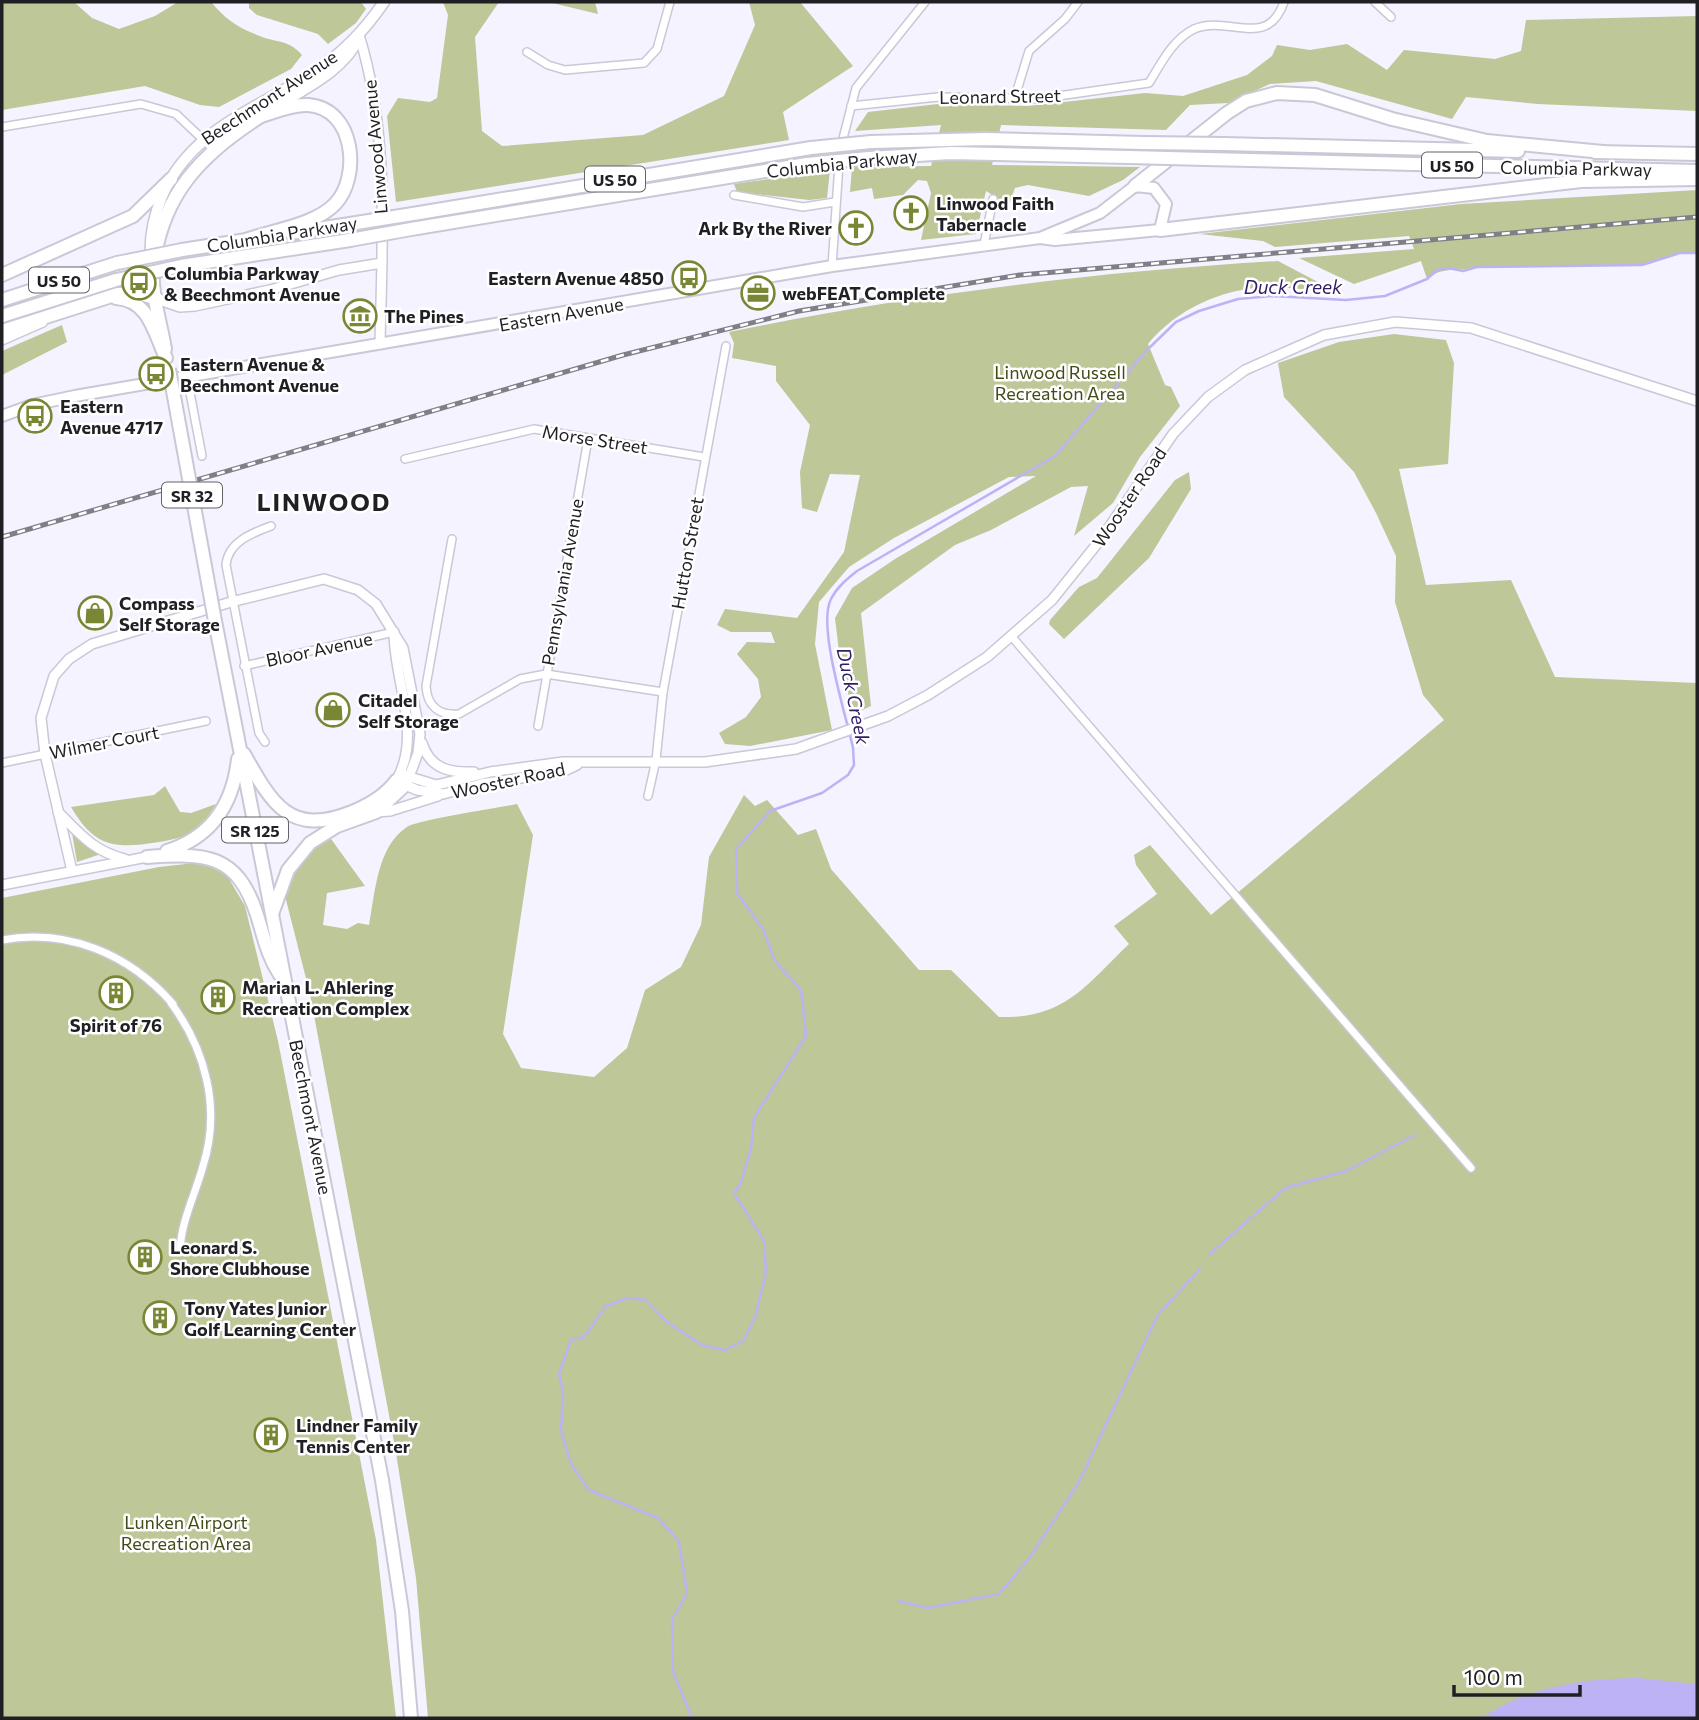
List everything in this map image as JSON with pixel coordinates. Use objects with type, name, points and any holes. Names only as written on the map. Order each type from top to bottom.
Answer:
[{"type":"highway","points":[[1135,186],[1227,113],[1246,102],[1277,93],[1315,95],[1392,119],[1487,141],[1602,152]]},
{"type":"highway","points":[[246,240],[321,216],[341,197],[350,175],[351,152],[348,141],[327,113],[307,105],[261,116]]},
{"type":"highway","name":"Beechmont Avenue","points":[[261,116],[213,149],[190,173],[173,200],[153,270],[167,363],[215,621],[382,1480],[402,1611],[411,1718]]},
{"type":"highway","name":"Columbia Parkway","points":[[2,300],[117,263],[182,250],[811,148],[871,142],[985,139],[1697,154]]},
{"type":"highway","name":"Columbia Parkway","points":[[2,316],[116,280],[181,265],[350,240],[807,164],[869,158],[950,153],[1697,171]]},
{"type":"highway","points":[[2,275],[133,216],[171,178]]},
{"type":"highway","points":[[1160,230],[1581,181],[1697,179]]},
{"type":"highway","points":[[2,331],[127,292],[157,299]]},
{"type":"highway","points":[[105,299],[120,298],[141,307],[150,319],[167,363]]},
{"type":"highway","points":[[239,745],[267,794],[277,806],[311,822],[328,820],[367,806],[403,779]]},
{"type":"highway","points":[[147,858],[184,846],[208,831],[228,800],[236,778],[239,745]]},
{"type":"highway","points":[[272,914],[288,870],[310,843],[337,827],[376,812],[403,779]]},
{"type":"highway","points":[[147,858],[187,855],[210,858],[230,868],[245,885],[267,955],[286,984]]},
{"type":"main road","points":[[359,36],[384,2]]},
{"type":"main road","name":"Beechmont Avenue","points":[[261,116],[340,64],[351,54],[359,36]]},
{"type":"main road","name":"Beechmont Avenue","points":[[153,270],[150,257],[152,228],[171,178],[204,138],[234,117],[314,72],[359,36]]},
{"type":"main road","points":[[1135,186],[1154,188],[1164,198],[1165,216],[1160,230],[1055,240],[1040,238],[1100,214],[1135,186]]},
{"type":"main road","name":"Eastern Avenue","points":[[2,416],[51,400],[832,266],[1040,238]]},
{"type":"street","points":[[527,52],[548,65],[565,70],[644,63],[657,49],[670,2]]},
{"type":"street","points":[[832,266],[840,150],[851,106],[862,78],[925,2]]},
{"type":"street","points":[[1015,97],[1029,51],[1065,19],[1078,2]]},
{"type":"street","name":"Leonard Street","points":[[851,106],[938,97],[1037,99],[1149,83],[1175,43],[1191,31],[1222,24],[1246,30],[1258,29],[1278,16],[1284,2]]},
{"type":"street","points":[[1375,2],[1391,17]]},
{"type":"street","name":"Linwood Avenue","points":[[359,36],[368,66],[382,176],[380,344]]},
{"type":"street","points":[[2,127],[141,104],[176,114],[213,149]]},
{"type":"street","points":[[734,195],[803,207],[835,202]]},
{"type":"street","points":[[984,244],[993,199]]},
{"type":"street","points":[[157,299],[180,307],[195,306],[270,290],[339,270],[383,262]]},
{"type":"street","points":[[2,341],[74,309]]},
{"type":"street","name":"Wooster Road","points":[[403,779],[436,785],[490,772],[563,762],[705,762],[815,744],[873,723],[948,683],[1012,637],[1071,580],[1159,452],[1188,416],[1245,370],[1301,342],[1371,325],[1447,324],[1494,334],[1697,401]]},
{"type":"street","name":"Hutton Street","points":[[656,760],[663,692],[726,346]]},
{"type":"street","points":[[187,377],[202,456]]},
{"type":"street","name":"Morse Street","points":[[405,458],[534,429],[704,457]]},
{"type":"street","name":"Pennsylvania Avenue","points":[[538,726],[588,439]]},
{"type":"street","points":[[265,742],[259,733],[244,666],[226,565],[229,553],[247,536],[271,526]]},
{"type":"street","points":[[452,540],[426,694],[432,706],[441,713],[456,715],[520,679],[546,674],[663,692]]},
{"type":"street","points":[[72,872],[45,754],[41,718],[49,686],[69,659],[96,643],[309,581],[335,581],[367,596],[386,617],[403,648],[419,734],[429,758],[446,771],[490,772]]},
{"type":"street","points":[[394,632],[408,735],[403,779]]},
{"type":"street","name":"Bloor Avenue","points":[[244,666],[394,632]]},
{"type":"street","points":[[1012,637],[1471,1168]]},
{"type":"street","name":"Wilmer Court","points":[[2,763],[206,722]]},
{"type":"street","points":[[403,779],[418,753],[419,734]]},
{"type":"street","points":[[648,796],[656,760]]},
{"type":"street","name":"Wooster Road","points":[[403,779],[428,793],[443,794],[481,784],[562,772],[579,764]]},
{"type":"street","points":[[376,812],[390,811],[443,794]]},
{"type":"street","points":[[58,811],[86,842],[109,855],[130,860]]},
{"type":"street","points":[[2,886],[147,858]]},
{"type":"street","points":[[2,940],[46,936],[101,949],[136,969],[172,1003],[198,1048],[208,1081],[211,1115],[208,1149],[182,1226],[180,1249]]},
{"type":"green space","points":[[2,2],[74,2],[92,18],[119,29],[155,16],[178,2],[211,2],[237,25],[264,38],[292,46],[302,55],[291,69],[219,107],[200,105],[145,86],[2,110]]},
{"type":"green space","points":[[249,2],[361,2],[366,9],[356,23],[328,44],[318,34],[257,15],[249,8]]},
{"type":"green space","points":[[443,2],[499,2],[475,37],[482,131],[502,146],[643,135],[724,96],[755,25],[749,2],[800,2],[853,66],[783,112],[789,140],[396,202],[387,116],[398,98],[430,102],[437,98],[448,15]]},
{"type":"green space","points":[[548,2],[595,2],[598,14]]},
{"type":"green space","points":[[1697,16],[1697,111],[1538,104],[1466,97],[1452,119],[1316,81],[1270,84],[1228,103],[1190,105],[1166,130],[1001,125],[992,165],[1140,167],[1123,180],[1089,196],[1028,185],[1015,188],[1009,205],[986,191],[976,234],[921,240],[931,193],[927,181],[918,180],[903,195],[874,199],[872,188],[850,192],[852,167],[931,166],[941,125],[855,131],[868,112],[938,104],[1028,106],[1145,93],[1183,96],[1247,75],[1272,56],[1277,45],[1310,50],[1347,44],[1387,70],[1404,50],[1495,59],[1521,51],[1526,20]]},
{"type":"green space","points":[[830,170],[827,198],[809,200],[737,192],[734,184]]},
{"type":"green space","points":[[1697,190],[1697,253],[1680,253],[1642,265],[1477,267],[1439,272],[1427,279],[1421,261],[1354,284],[1299,258],[1414,249],[1409,236],[1275,247],[1263,241],[1200,234],[1461,204]]},
{"type":"green space","name":"Linwood Russell Recreation Area","points":[[1278,261],[1333,290],[1267,287],[1233,292],[1186,311],[1160,332],[1148,344],[1165,385],[1171,387],[1180,406],[1140,457],[1113,503],[1074,536],[1088,486],[1071,487],[991,530],[955,545],[861,613],[871,706],[854,714],[841,668],[835,618],[852,588],[895,559],[1036,476],[1009,477],[894,538],[849,567],[819,602],[815,644],[832,730],[750,746],[725,744],[719,733],[746,717],[761,697],[758,679],[737,654],[747,642],[775,643],[771,632],[731,632],[717,625],[725,609],[797,618],[844,552],[860,475],[830,474],[817,512],[802,508],[800,472],[810,425],[776,381],[776,366],[732,358],[734,343],[729,332],[865,307],[1002,287]]},
{"type":"green space","points":[[62,325],[67,342],[2,375],[2,351]]},
{"type":"green space","points":[[1394,334],[1446,340],[1454,363],[1448,464],[1399,469],[1426,585],[1511,580],[1555,677],[1697,683],[1697,1718],[428,1718],[416,1578],[395,1447],[310,994],[283,888],[288,870],[326,832],[365,886],[327,893],[323,925],[347,929],[358,923],[369,925],[383,858],[397,835],[414,824],[517,804],[533,835],[503,1034],[521,1068],[594,1077],[627,1048],[645,990],[681,967],[701,925],[709,857],[744,795],[755,806],[767,800],[798,835],[816,829],[831,869],[919,970],[951,970],[999,1017],[1022,1016],[1058,1006],[1086,986],[1129,944],[1114,926],[1157,894],[1136,865],[1134,855],[1150,845],[1211,915],[1444,720],[1423,695],[1395,602],[1396,556],[1354,472],[1284,397],[1278,363],[1339,342]]},
{"type":"green space","points":[[1189,472],[1191,489],[1149,558],[1064,639],[1049,624],[1050,620],[1079,587],[1097,578],[1175,480]]},
{"type":"green space","points":[[165,786],[180,812],[191,813],[216,804],[202,825],[191,833],[169,840],[130,845],[108,843],[98,838],[80,821],[71,807],[154,795]]},
{"type":"green space","points":[[72,833],[101,854],[77,862]]},
{"type":"green space","name":"Lunken Airport Recreation Area","points":[[195,863],[211,866],[228,877],[245,906],[278,1041],[376,1540],[396,1718],[2,1718],[2,898],[159,867]]},
{"type":"shaded area","points":[[1638,1678],[1697,1684],[1697,1718],[1482,1718],[1499,1707],[1557,1686]]},
{"type":"waterway","name":"Duck Creek","points":[[692,1718],[673,1671],[672,1620],[687,1593],[679,1541],[658,1518],[589,1490],[572,1466],[561,1431],[563,1393],[559,1374],[571,1340],[584,1337],[606,1306],[628,1298],[646,1300],[667,1322],[702,1345],[725,1350],[743,1341],[755,1318],[766,1272],[764,1241],[734,1193],[741,1182],[751,1149],[754,1118],[806,1036],[801,990],[775,961],[763,929],[737,893],[736,849],[770,811],[822,793],[848,775],[854,765],[853,748],[830,649],[828,612],[833,595],[842,583],[857,571],[1055,456],[1146,351],[1176,322],[1199,311],[1238,299],[1273,296],[1346,300],[1385,296],[1427,279],[1437,270],[1448,268],[1463,271],[1477,267],[1642,265],[1680,253],[1697,253]]},
{"type":"waterway","points":[[1210,1254],[1285,1188],[1346,1171],[1415,1135]]},
{"type":"waterway","points":[[899,1601],[927,1608],[999,1594],[1028,1560],[1079,1482],[1157,1316],[1200,1269]]},
{"type":"railway","points":[[2,537],[623,355],[799,311],[1020,275],[1697,217]]},
{"type":"place","name":"Linwood Faith Tabernacle","points":[[911,213]]},
{"type":"place","name":"Ark By the River","points":[[856,228]]},
{"type":"place","name":"Eastern Avenue 4850","points":[[689,278]]},
{"type":"place","name":"Columbia Parkway & Beechmont Avenue","points":[[139,283]]},
{"type":"place","name":"webFEAT Complete","points":[[758,293]]},
{"type":"place","name":"The Pines","points":[[360,316]]},
{"type":"place","name":"Eastern Avenue & Beechmont Avenue","points":[[156,374]]},
{"type":"place","name":"Eastern Avenue 4717","points":[[35,416]]},
{"type":"place","name":"Compass Self Storage","points":[[95,613]]},
{"type":"place","name":"Citadel Self Storage","points":[[333,710]]},
{"type":"place","name":"Spirit of 76","points":[[116,993]]},
{"type":"place","name":"Marian L. Ahlering Recreation Complex","points":[[218,997]]},
{"type":"place","name":"Leonard S. Shore Clubhouse","points":[[145,1257]]},
{"type":"place","name":"Tony Yates Junior Golf Learning Center","points":[[160,1318]]},
{"type":"place","name":"Lindner Family Tennis Center","points":[[271,1435]]},
{"type":"district","name":"LINWOOD","points":[[324,501]]}]
